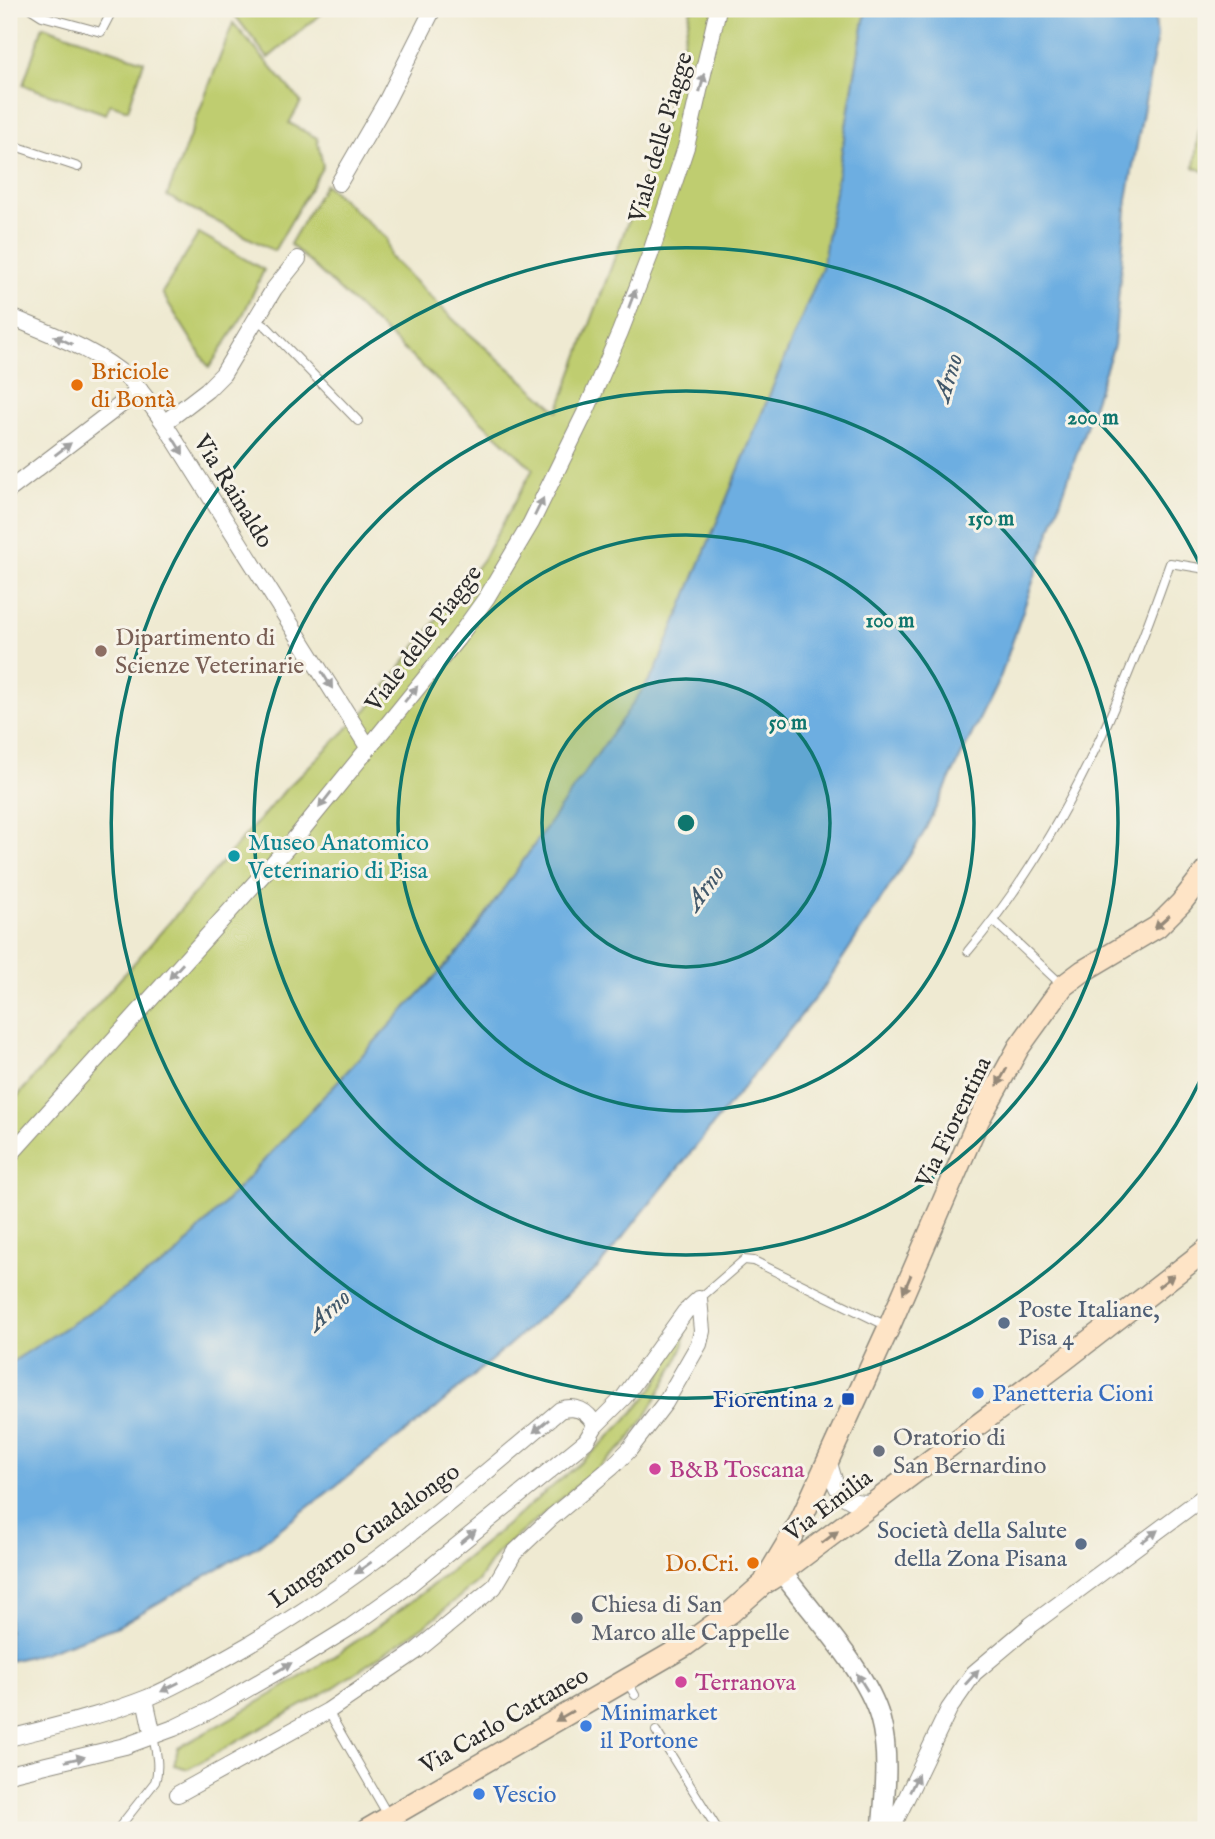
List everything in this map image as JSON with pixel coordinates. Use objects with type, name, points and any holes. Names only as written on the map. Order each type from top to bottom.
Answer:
[{"type":"main road","name":"Via Fiorentina","points":[[763,1584],[799,1524],[986,1104],[1019,1047],[1063,986],[1157,927],[1181,903],[1206,871]]},
{"type":"main road","name":"Via Emilia","points":[[782,1572],[1206,1250]]},
{"type":"main road","name":"Via Carlo Cattaneo","points":[[367,1830],[630,1688],[782,1572]]},
{"type":"street","points":[[339,183],[387,100],[433,9]]},
{"type":"street","name":"Viale delle Piagge","points":[[9,1156],[293,841],[457,639],[486,597],[531,523],[586,411],[650,255],[686,147],[718,9]]},
{"type":"street","points":[[164,423],[223,374],[274,289],[298,259]]},
{"type":"street","name":"Via Rainaldo","points":[[9,316],[98,356],[140,390],[164,423],[368,747]]},
{"type":"street","points":[[9,490],[140,390]]},
{"type":"street","points":[[9,1774],[125,1746],[209,1711],[299,1659],[394,1596],[586,1441],[595,1426],[616,1407],[685,1312],[699,1299]]},
{"type":"street","points":[[178,1794],[328,1711],[415,1652],[494,1587],[514,1553],[629,1450],[664,1403],[691,1359],[702,1331],[699,1299]]},
{"type":"street","name":"Lungarno Guadalongo","points":[[9,1738],[109,1712],[145,1699],[260,1639],[323,1597],[453,1501],[560,1410],[578,1408],[589,1416],[595,1426]]},
{"type":"street","points":[[828,1458],[834,1481],[842,1495],[860,1504],[878,1501]]},
{"type":"street","points":[[891,1830],[949,1709],[974,1673],[1031,1625],[1206,1495]]},
{"type":"street","points":[[782,1572],[831,1635],[876,1707],[881,1720],[885,1754],[883,1830]]},
{"type":"street","points":[[145,1699],[153,1736]]},
{"type":"lane","points":[[31,9],[42,16],[101,32],[113,9]]},
{"type":"lane","points":[[9,144],[78,167]]},
{"type":"lane","points":[[256,320],[267,327],[358,421]]},
{"type":"lane","points":[[968,951],[994,921],[1053,830],[1088,763],[1140,647],[1170,563],[1206,569]]},
{"type":"lane","points":[[994,921],[1063,986]]},
{"type":"lane","points":[[699,1299],[744,1260],[754,1261],[889,1326]]},
{"type":"lane","points":[[328,1711],[389,1817]]},
{"type":"lane","points":[[656,1731],[718,1830]]},
{"type":"lane","points":[[117,1830],[155,1782],[158,1774],[153,1736]]},
{"type":"green space","points":[[230,9],[327,9],[268,58]]},
{"type":"green space","points":[[691,9],[866,9],[822,268],[655,672],[463,947],[174,1257],[9,1364],[9,1106],[286,789],[373,703],[483,559],[533,469],[290,244],[325,184],[387,239],[390,257],[456,322],[558,411],[663,127]]},
{"type":"green space","points":[[233,23],[301,102],[289,123],[317,138],[323,166],[274,251],[167,196]]},
{"type":"green space","points":[[43,26],[144,61],[128,110],[110,104],[106,114],[23,85]]},
{"type":"green space","points":[[1206,78],[1206,172],[1194,167]]},
{"type":"green space","points":[[199,233],[264,270],[241,319],[209,368],[162,293]]},
{"type":"green space","points":[[686,1322],[684,1344],[677,1361],[646,1416],[625,1445],[497,1553],[478,1581],[427,1624],[333,1688],[188,1769],[174,1765],[178,1748],[278,1691],[363,1637],[436,1582],[577,1465],[623,1423],[650,1392]]},
{"type":"water","name":"Arno","points":[[866,9],[1154,9],[1157,37],[1127,199],[1114,345],[1001,675],[921,838],[824,987],[598,1268],[429,1414],[259,1545],[118,1626],[43,1653],[9,1661],[9,1364],[174,1257],[463,947],[655,672],[822,268]]},
{"type":"place","name":"Briciole di Bontà","points":[[77,385]]},
{"type":"place","name":"Dipartimento di Scienze Veterinarie","points":[[101,651]]},
{"type":"place","name":"Museo Anatomico Veterinario di Pisa","points":[[234,856]]},
{"type":"place","name":"Poste Italiane, Pisa 4","points":[[1004,1323]]},
{"type":"place","name":"Panetteria Cioni","points":[[978,1393]]},
{"type":"place","name":"Fiorentina 2","points":[[848,1399]]},
{"type":"place","name":"Oratorio di San Bernardino","points":[[879,1451]]},
{"type":"place","name":"B&B Toscana","points":[[655,1469]]},
{"type":"place","name":"Società della Salute della Zona Pisana","points":[[1081,1544]]},
{"type":"place","name":"Do.Cri.","points":[[753,1563]]},
{"type":"place","name":"Chiesa di San Marco alle Cappelle","points":[[577,1618]]},
{"type":"place","name":"Terranova","points":[[681,1682]]},
{"type":"place","name":"Minimarket il Portone","points":[[586,1726]]},
{"type":"place","name":"Vescio","points":[[479,1794]]}]
